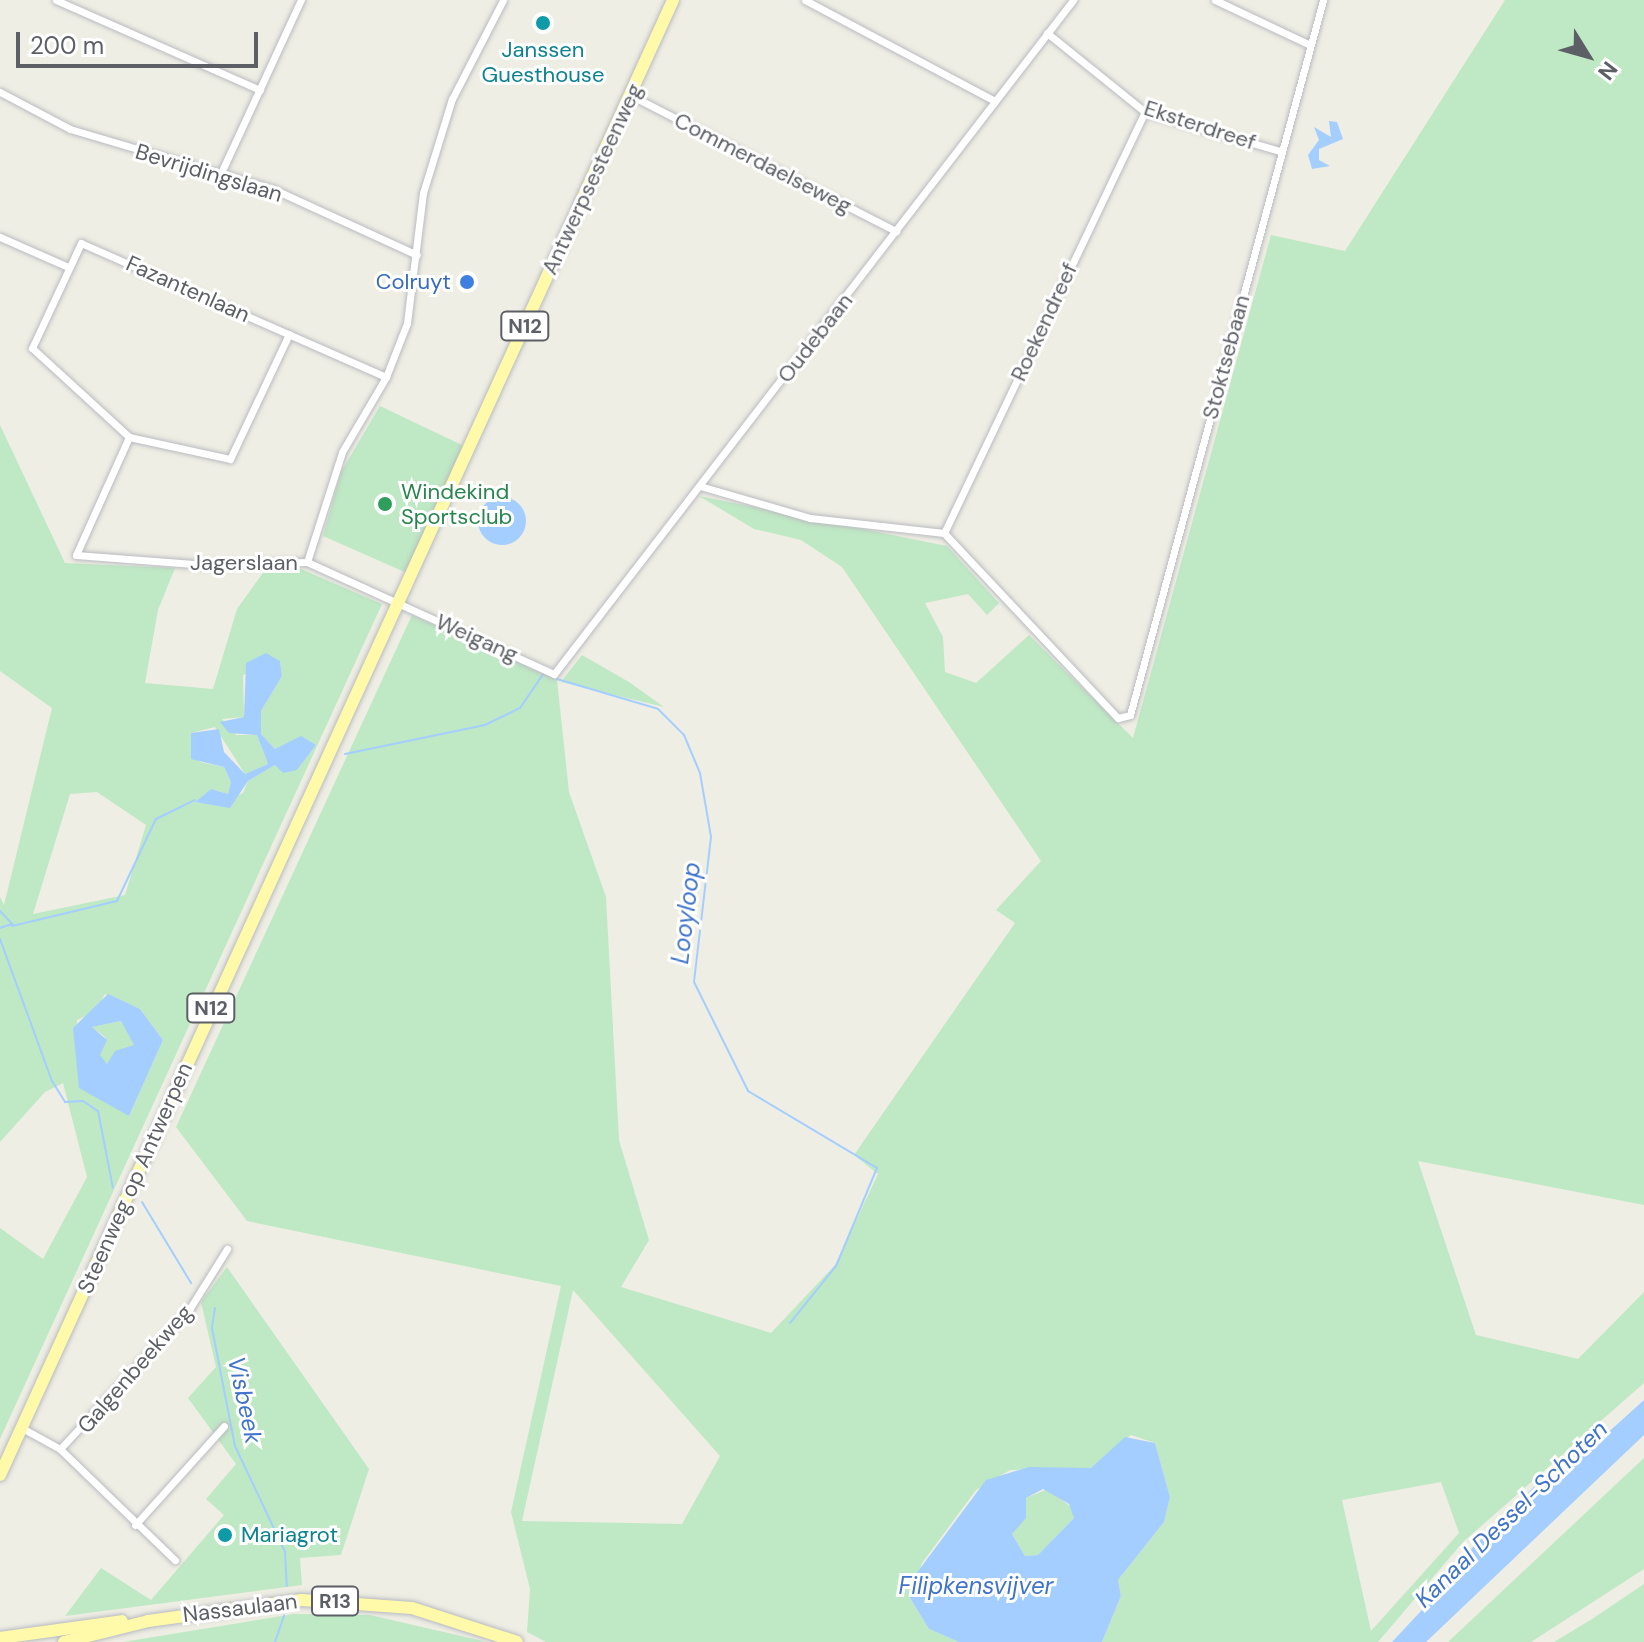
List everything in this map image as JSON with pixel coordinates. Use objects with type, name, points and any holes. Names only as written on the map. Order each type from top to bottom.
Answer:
[{"type":"main road","name":"Antwerpsesteenweg","points":[[330,751],[673,0]]},
{"type":"main road","name":"Steenweg op Antwerpen","points":[[0,1475],[330,751]]},
{"type":"main road","name":"Nassaulaan","points":[[0,1638],[148,1621],[258,1604],[358,1602],[412,1608],[517,1642]]},
{"type":"main road","name":"Nassaulaan","points":[[64,1642],[148,1621]]},
{"type":"street","points":[[56,0],[260,90]]},
{"type":"street","points":[[220,175],[301,0]]},
{"type":"street","points":[[307,562],[342,452],[386,377],[407,323],[423,193],[452,99],[503,0]]},
{"type":"street","points":[[805,0],[995,101]]},
{"type":"street","name":"Oudebaan","points":[[554,674],[1073,0]]},
{"type":"street","points":[[1215,0],[1310,45]]},
{"type":"street","name":"Stoktsebaan","points":[[944,533],[1118,718],[1130,715],[1323,0]]},
{"type":"street","name":"Eksterdreef","points":[[1047,33],[1145,112],[1280,151]]},
{"type":"street","name":"Bevrijdingslaan","points":[[0,92],[70,129],[273,189],[417,255]]},
{"type":"street","name":"Commerdaelseweg","points":[[630,95],[896,231]]},
{"type":"street","name":"Roekendreef","points":[[944,533],[1145,112]]},
{"type":"street","points":[[0,237],[66,266],[32,348],[129,437],[230,459],[289,334]]},
{"type":"street","name":"Fazantenlaan","points":[[66,266],[87,243],[386,377]]},
{"type":"street","name":"Jagerslaan","points":[[129,437],[76,555],[307,562],[399,604]]},
{"type":"street","points":[[700,486],[810,518],[944,533]]},
{"type":"street","name":"Weigang","points":[[399,604],[554,674]]},
{"type":"street","name":"Galgenbeekweg","points":[[22,1428],[60,1449],[190,1308],[227,1249]]},
{"type":"street","points":[[135,1525],[224,1426]]},
{"type":"street","points":[[60,1449],[135,1525],[175,1560]]},
{"type":"green space","points":[[1505,0],[1644,0],[1644,1205],[1418,1161],[1476,1335],[1578,1359],[1644,1292],[1644,1383],[1463,1542],[1378,1642],[1102,1642],[1121,1596],[1118,1580],[1164,1522],[1170,1497],[1155,1443],[1131,1435],[1091,1468],[1010,1470],[976,1490],[922,1563],[910,1598],[929,1629],[959,1642],[546,1642],[527,1632],[530,1589],[511,1512],[561,1286],[247,1221],[176,1127],[412,615],[557,680],[569,792],[606,897],[619,1140],[649,1240],[621,1287],[771,1333],[835,1265],[878,1174],[854,1155],[1015,923],[996,910],[1041,861],[842,567],[801,540],[754,529],[699,496],[947,546],[999,603],[987,615],[968,594],[925,603],[943,637],[945,672],[976,683],[1029,635],[1133,738],[1271,235],[1345,251]],"holes":[[[573,1290],[720,1456],[682,1524],[522,1521]],[[1441,1482],[1459,1533],[1371,1631],[1342,1500]]]},
{"type":"green space","name":"Windekind Sportsclub","points":[[380,406],[464,446],[407,573],[323,536],[341,472]]},
{"type":"green space","points":[[0,425],[65,563],[175,568],[158,610],[145,683],[213,689],[237,609],[265,570],[301,569],[382,604],[0,1439],[0,1228],[43,1259],[87,1177],[63,1083],[45,1092],[0,1142],[0,897],[4,905],[52,708],[0,671]],"holes":[[[280,661],[282,676],[261,711],[261,734],[275,749],[301,737],[316,745],[297,770],[275,765],[248,781],[243,793],[215,805],[195,802],[211,789],[228,794],[231,782],[224,767],[200,762],[191,733],[215,727],[245,774],[268,764],[257,735],[236,735],[222,719],[244,717],[243,675]],[[97,792],[146,825],[125,895],[33,914],[70,794]],[[105,994],[140,1009],[163,1040],[129,1116],[79,1083],[77,1020],[95,1012]]]},
{"type":"green space","points":[[582,655],[629,682],[664,707],[561,682]]},
{"type":"green space","points":[[121,1021],[135,1045],[107,1064],[99,1055],[105,1037],[92,1027]]},
{"type":"green space","points":[[227,1267],[369,1469],[341,1555],[300,1558],[302,1585],[65,1616],[101,1568],[151,1600],[224,1515],[206,1499],[236,1464],[188,1398],[216,1367],[201,1302]]},
{"type":"green space","points":[[1644,1458],[1644,1569],[1531,1642],[1448,1642]]},
{"type":"green space","points":[[1048,1489],[1072,1508],[1074,1518],[1038,1555],[1025,1556],[1012,1534],[1026,1498]]},
{"type":"green space","points":[[1644,1584],[1644,1642],[1554,1642],[1592,1619]]},
{"type":"green space","points":[[294,1614],[370,1615],[487,1642],[123,1642]]},
{"type":"water","points":[[1329,121],[1337,122],[1343,139],[1319,149],[1319,160],[1330,166],[1312,169],[1308,155],[1319,140],[1314,127],[1331,137]]},
{"type":"water","points":[[502,497],[519,504],[526,521],[519,538],[502,545],[485,538],[478,521],[485,504]]},
{"type":"water","points":[[266,653],[280,661],[282,676],[261,711],[261,734],[275,749],[301,736],[316,745],[297,770],[283,773],[275,765],[248,781],[230,808],[195,802],[211,789],[228,794],[231,782],[224,767],[191,759],[191,733],[219,729],[224,752],[245,774],[268,764],[257,735],[229,733],[220,722],[244,717],[246,663]]},
{"type":"water","points":[[108,994],[140,1009],[163,1040],[129,1116],[79,1088],[73,1028]],"holes":[[[121,1021],[134,1045],[115,1051],[107,1064],[100,1055],[107,1040],[92,1027]]]},
{"type":"water","name":"Kanaal Dessel-Schoten","points":[[1644,1400],[1644,1435],[1426,1642],[1392,1642],[1449,1581],[1452,1568],[1535,1486],[1552,1483]]},
{"type":"water","name":"Filipkensvijver","points":[[1125,1437],[1155,1443],[1170,1497],[1164,1522],[1118,1580],[1121,1596],[1102,1642],[959,1642],[929,1629],[910,1598],[910,1582],[986,1480],[1029,1467],[1091,1468]],"holes":[[[1043,1489],[1069,1504],[1074,1518],[1038,1555],[1025,1556],[1012,1534],[1026,1518],[1026,1498]]]},
{"type":"waterway","name":"Looyloop","points":[[345,754],[485,725],[520,708],[544,673]]},
{"type":"waterway","name":"Looyloop","points":[[557,679],[658,709],[684,735],[700,773],[711,837],[694,982],[748,1091],[877,1168],[836,1266],[790,1323]]},
{"type":"waterway","name":"Looyloop","points":[[12,926],[117,901],[156,819],[195,800]]},
{"type":"waterway","name":"Visbeek","points":[[0,911],[12,924],[0,928]]},
{"type":"waterway","name":"Visbeek","points":[[0,939],[52,1081],[65,1102],[83,1101],[98,1111],[113,1188]]},
{"type":"waterway","name":"Visbeek","points":[[142,1202],[191,1283]]},
{"type":"waterway","name":"Visbeek","points":[[215,1308],[212,1328],[235,1446],[285,1552],[287,1586]]},
{"type":"waterway","name":"Visbeek","points":[[275,1642],[284,1616]]},
{"type":"place","name":"Janssen Guesthouse","points":[[543,23]]},
{"type":"place","name":"Colruyt","points":[[467,282]]},
{"type":"place","name":"Windekind Sportsclub","points":[[385,504]]},
{"type":"place","name":"Mariagrot","points":[[225,1535]]}]
